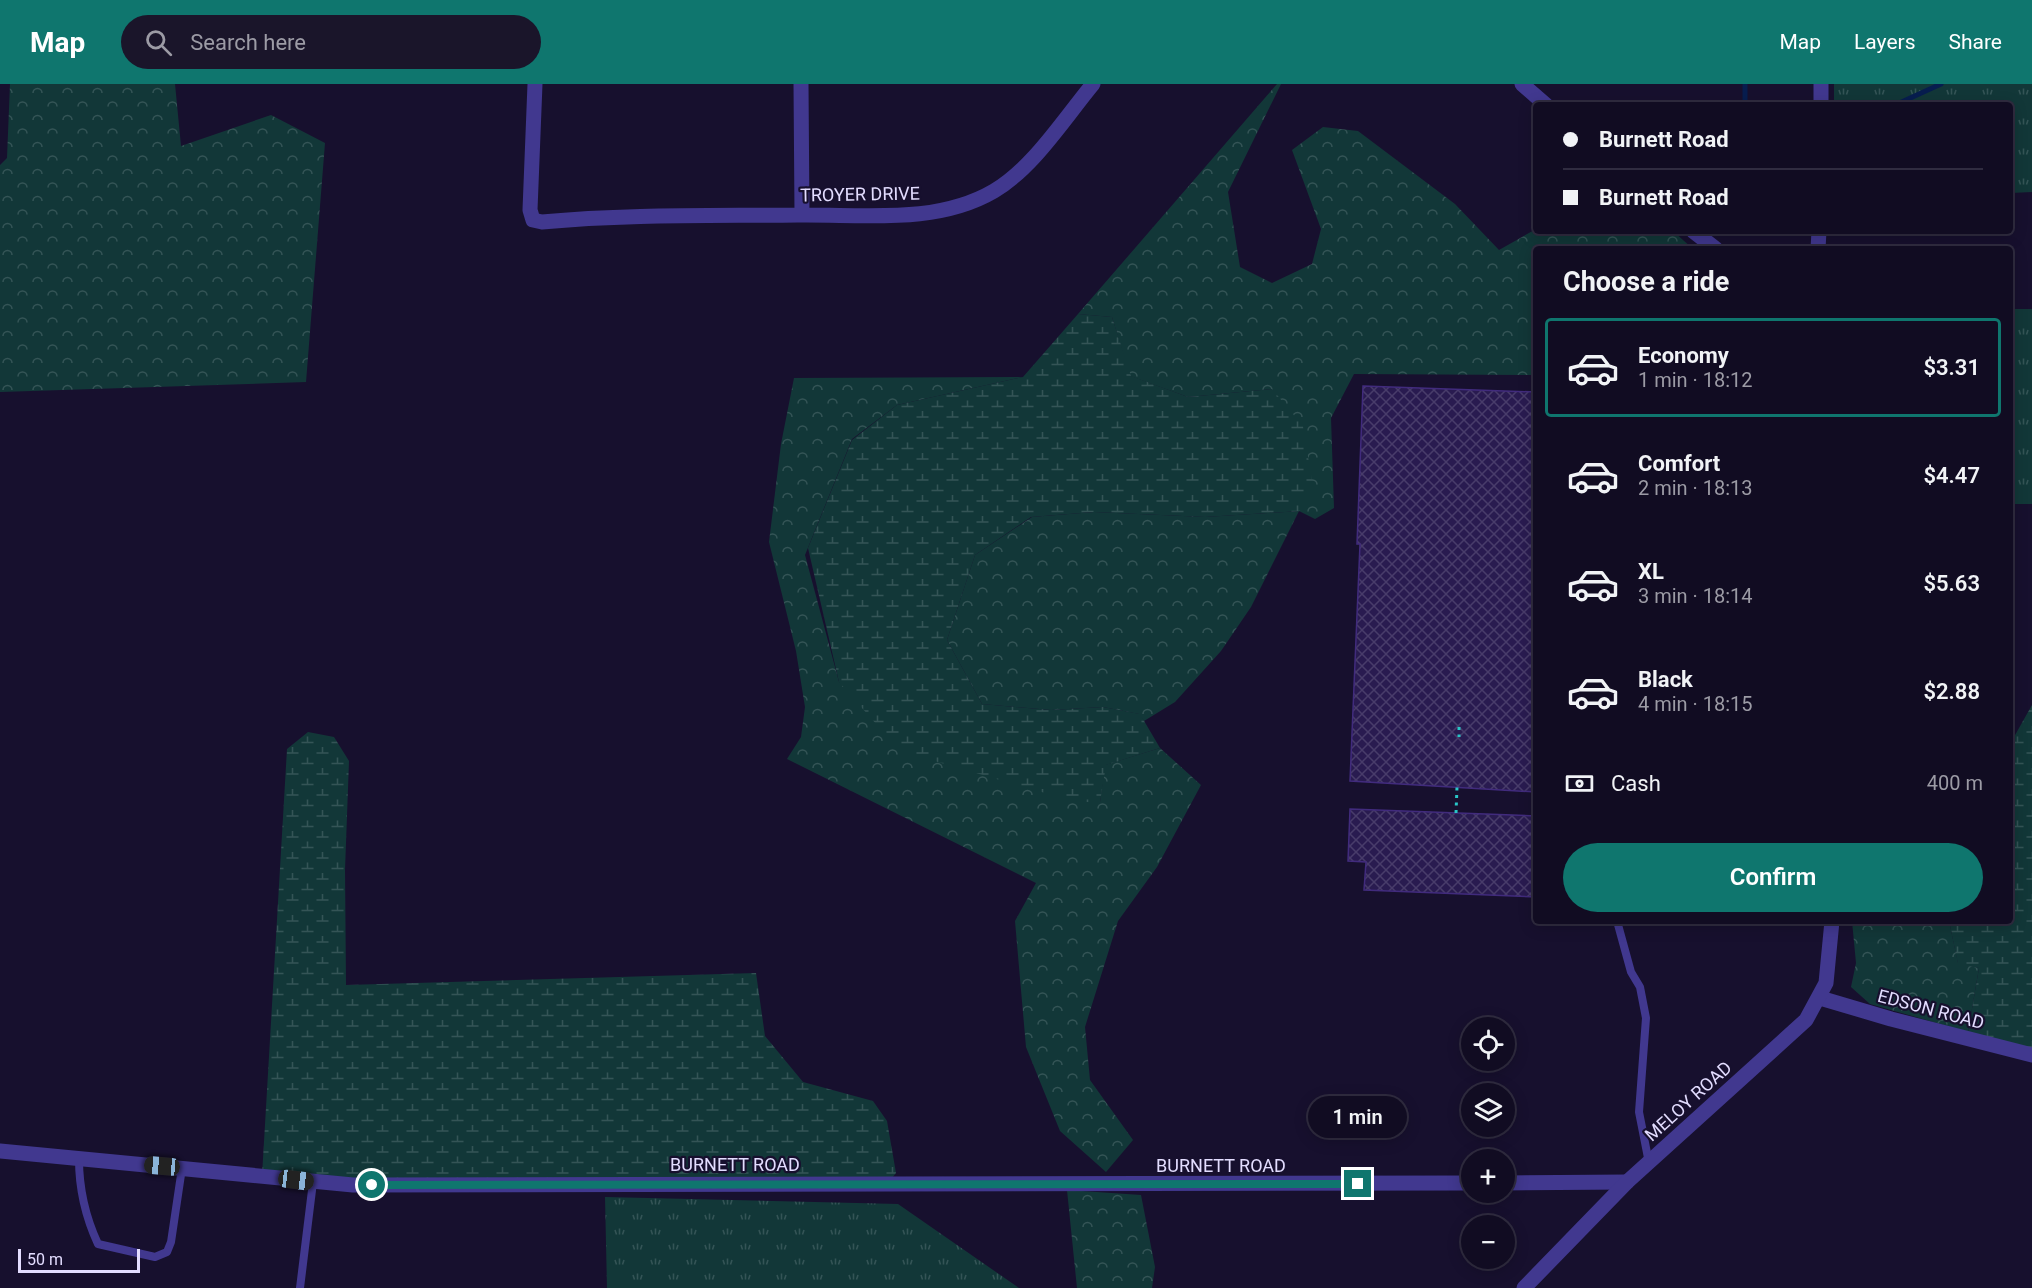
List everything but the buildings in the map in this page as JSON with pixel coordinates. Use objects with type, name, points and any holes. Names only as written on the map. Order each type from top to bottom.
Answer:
[{"type":"street","name":"TROYER DRIVE","points":[[535,84],[530,210],[533,220],[542,222],[613,217],[900,215],[937,212],[979,200],[1012,180],[1093,84]]},
{"type":"street","points":[[801,84],[802,215]]},
{"type":"street","points":[[1522,84],[1543,102]]},
{"type":"street","points":[[1821,84],[1821,102]]},
{"type":"street","points":[[1697,234],[1712,246]]},
{"type":"street","name":"MELOY ROAD","points":[[1524,1288],[1627,1182],[1792,1034],[1820,998],[1829,970],[1832,924]]},
{"type":"street","name":"EDSON ROAD","points":[[1820,998],[1891,1019],[2032,1055]]},
{"type":"street","name":"BURNETT ROAD","points":[[0,1151],[313,1182],[392,1185],[774,1182],[1000,1186],[1461,1183]]},
{"type":"street","points":[[1515,1183],[1627,1182]]},
{"type":"lane","points":[[1618,924],[1627,961],[1640,987],[1646,1018],[1639,1112],[1649,1162]]},
{"type":"lane","points":[[79,1159],[79,1186],[87,1221],[98,1244],[155,1257],[167,1252],[171,1242],[182,1168]]},
{"type":"lane","points":[[300,1288],[313,1182]]},
{"type":"path","points":[[1459,727],[1459,737]]},
{"type":"path","points":[[1456,813],[1457,787]]},
{"type":"green space","points":[[10,84],[175,84],[181,146],[271,115],[325,143],[306,382],[0,392],[0,165],[7,158]]},
{"type":"green space","points":[[1277,84],[1281,84],[1228,192],[1240,267],[1272,283],[1312,264],[1321,229],[1292,150],[1323,127],[1358,131],[1455,204],[1499,250],[1533,231],[1533,234],[1676,234],[1690,246],[1533,246],[1533,375],[1354,374],[1331,418],[1334,508],[1315,519],[1299,511],[1272,389],[1188,397],[1130,376],[1112,317],[1078,314]]},
{"type":"green space","points":[[1834,84],[2032,84],[2032,192],[2013,193],[2013,102],[1834,102]]},
{"type":"green space","points":[[2013,309],[2032,309],[2032,504],[2013,504]]},
{"type":"green space","points":[[1078,314],[1112,317],[1131,376],[1188,397],[1272,389],[1303,426],[1312,481],[1300,511],[1205,517],[1094,512],[1031,517],[975,555],[947,640],[982,704],[1051,710],[1103,707],[1140,714],[1160,748],[1106,765],[1100,802],[1076,802],[900,751],[839,682],[808,548],[852,440],[897,405],[1023,377]]},
{"type":"green space","points":[[1023,377],[897,405],[852,439],[805,555],[839,682],[1100,802],[1105,765],[1160,748],[1201,785],[1157,867],[1118,921],[1085,1027],[1090,1080],[1133,1140],[1106,1172],[1060,1131],[1026,1047],[1015,921],[1036,883],[787,759],[801,737],[805,707],[796,651],[769,542],[781,444],[794,378]]},
{"type":"green space","points":[[1299,511],[1251,607],[1221,651],[1175,702],[1144,721],[1139,714],[1103,707],[1051,710],[982,704],[947,640],[975,555],[1032,517],[1094,512],[1205,517]]},
{"type":"green space","points":[[2032,705],[2032,1050],[1968,1032],[1979,968],[1958,964],[1950,924],[2013,924],[2013,739]]},
{"type":"green space","points":[[308,732],[334,737],[349,761],[345,870],[346,985],[756,973],[765,1036],[803,1082],[873,1101],[887,1121],[896,1173],[887,1184],[392,1185],[262,1176],[287,749]]},
{"type":"green space","points":[[1852,924],[1950,924],[1958,963],[1979,968],[1968,1032],[1870,1004],[1851,987],[1856,963]]},
{"type":"green space","points":[[1067,1190],[1141,1195],[1155,1267],[1152,1288],[1077,1288]]},
{"type":"green space","points":[[605,1197],[898,1204],[1019,1288],[607,1288]]},
{"type":"waterway","points":[[1745,84],[1745,102]]},
{"type":"waterway","points":[[1902,102],[1941,84]]},
{"type":"route","points":[[372,1185],[774,1182],[1000,1186],[1358,1184]]}]
